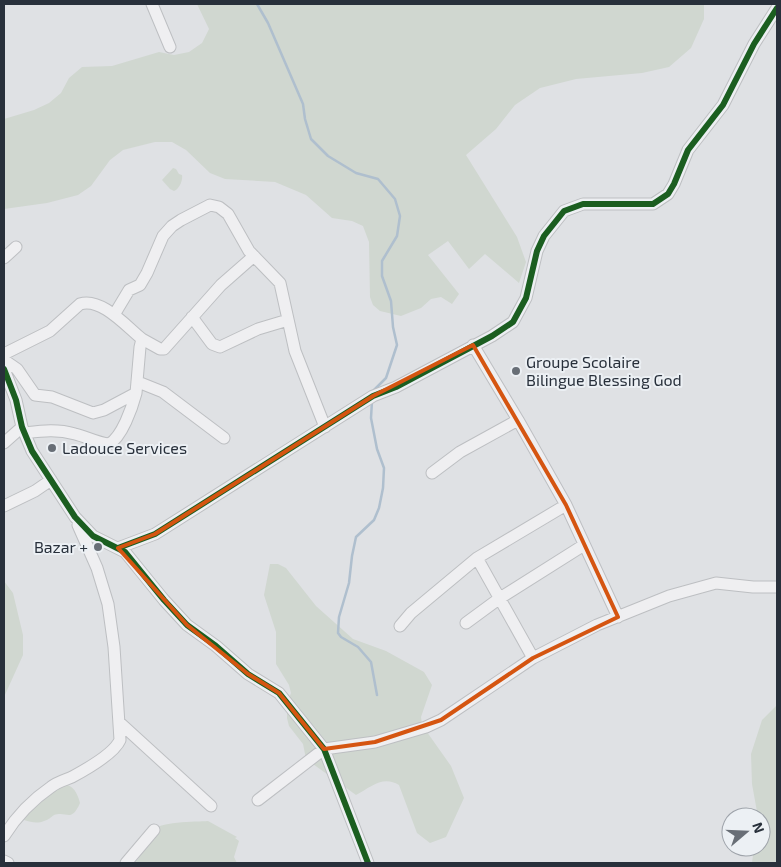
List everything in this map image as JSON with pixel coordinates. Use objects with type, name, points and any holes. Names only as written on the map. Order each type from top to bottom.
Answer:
[{"type":"street","points":[[152,4],[170,46]]},
{"type":"street","points":[[118,548],[155,534],[373,396],[396,387],[492,336],[513,322],[526,298],[537,252],[544,236],[564,211],[583,204],[652,204],[668,194],[688,150],[723,104],[754,44],[777,8]]},
{"type":"street","points":[[114,315],[129,290],[140,285],[163,236],[172,226],[210,205],[219,208],[228,214],[244,245],[280,283],[295,351],[325,427]]},
{"type":"street","points":[[4,258],[16,247]]},
{"type":"street","points":[[4,354],[50,331],[80,304],[85,302],[91,302],[114,315],[142,338],[160,350],[164,349],[221,285],[254,256]]},
{"type":"street","points":[[54,310],[62,319]]},
{"type":"street","points":[[192,318],[212,344],[220,348],[258,329],[288,320]]},
{"type":"street","points":[[4,443],[23,430],[57,430],[109,444],[117,437],[137,388],[142,338]]},
{"type":"street","points":[[473,345],[566,505],[618,617]]},
{"type":"street","points":[[4,360],[17,369],[35,395],[52,397],[88,412],[104,410],[137,388],[163,392],[224,438]]},
{"type":"street","points":[[4,369],[16,400],[23,430],[32,451],[75,517],[97,568],[108,604],[114,647],[120,740],[115,749],[83,770],[49,788],[15,820],[4,836]]},
{"type":"street","points":[[432,473],[454,456],[518,420]]},
{"type":"street","points":[[4,506],[35,491],[51,480]]},
{"type":"street","points":[[400,626],[411,613],[478,558],[566,505]]},
{"type":"street","points":[[75,517],[93,536],[118,548],[131,559],[187,625],[216,646],[248,674],[279,694],[324,749],[368,863]]},
{"type":"street","points":[[466,623],[500,598],[584,545]]},
{"type":"street","points":[[478,558],[533,658]]},
{"type":"street","points":[[258,800],[324,749],[376,742],[434,724],[533,658],[597,625],[669,596],[716,583],[753,587],[777,586]]},
{"type":"street","points":[[119,722],[211,806]]},
{"type":"street","points":[[126,863],[154,830]]},
{"type":"street","points":[[4,861],[8,863]]},
{"type":"highlighted area","points":[[473,345],[566,505],[618,617],[533,658],[441,720],[375,742],[324,749],[279,693],[248,674],[187,625],[118,548],[155,534],[373,396]]},
{"type":"shaded area","points":[[197,4],[704,4],[704,19],[691,48],[669,67],[642,73],[576,79],[540,88],[515,105],[496,129],[466,155],[517,237],[526,262],[519,283],[485,254],[469,269],[448,241],[428,255],[459,294],[452,304],[441,297],[431,299],[421,308],[401,316],[380,311],[373,305],[370,297],[369,242],[363,226],[352,221],[332,218],[306,195],[275,182],[225,179],[210,173],[186,150],[172,142],[155,142],[123,150],[110,160],[91,186],[78,195],[47,203],[4,209],[4,119],[34,110],[49,103],[61,93],[69,78],[82,67],[112,66],[159,52],[174,55],[189,52],[202,43],[209,29]]},
{"type":"shaded area","points":[[173,168],[182,175],[179,187],[174,191],[162,180]]},
{"type":"shaded area","points":[[270,564],[278,564],[286,568],[316,606],[353,639],[386,651],[424,672],[432,685],[421,717],[422,725],[451,766],[464,798],[446,837],[430,843],[417,833],[399,785],[388,781],[377,783],[356,795],[306,759],[303,744],[289,726],[287,703],[291,693],[289,685],[276,664],[276,632],[264,595]]},
{"type":"shaded area","points":[[4,581],[13,593],[23,635],[23,655],[4,697]]},
{"type":"shaded area","points":[[777,705],[777,863],[752,863],[753,857],[771,857],[771,807],[756,807],[752,784],[751,754],[762,720]]},
{"type":"shaded area","points":[[62,783],[72,788],[78,796],[80,803],[72,815],[54,815],[47,820],[39,822],[24,820],[20,814]]},
{"type":"shaded area","points":[[208,821],[237,837],[235,838],[239,841],[234,857],[237,863],[135,863],[155,828],[169,824]]},
{"type":"waterway","points":[[257,4],[268,23],[303,104],[311,139],[328,156],[356,173],[378,179],[395,199],[400,216],[397,236],[382,261],[382,276],[391,301],[393,327],[397,345],[386,378],[374,390]]},
{"type":"waterway","points":[[372,401],[371,418],[377,449],[384,468],[383,488],[379,508],[374,520],[356,537],[349,583],[339,617],[338,633],[341,637],[358,647],[371,662],[377,695]]},
{"type":"cycle path","points":[[118,548],[155,534],[373,396],[396,387],[492,336],[513,322],[526,298],[537,251],[544,236],[564,211],[583,204],[653,204],[668,194],[688,150],[723,105],[754,44],[777,8]]},
{"type":"cycle path","points":[[4,369],[16,400],[22,427],[32,451],[75,517],[93,536],[125,552],[187,625],[216,646],[248,674],[279,693],[324,749],[368,863]]},
{"type":"place","name":"Groupe Scolaire Bilingue Blessing God","points":[[516,371]]},
{"type":"place","name":"Ladouce Services","points":[[52,448]]},
{"type":"place","name":"Bazar +","points":[[98,547]]}]
